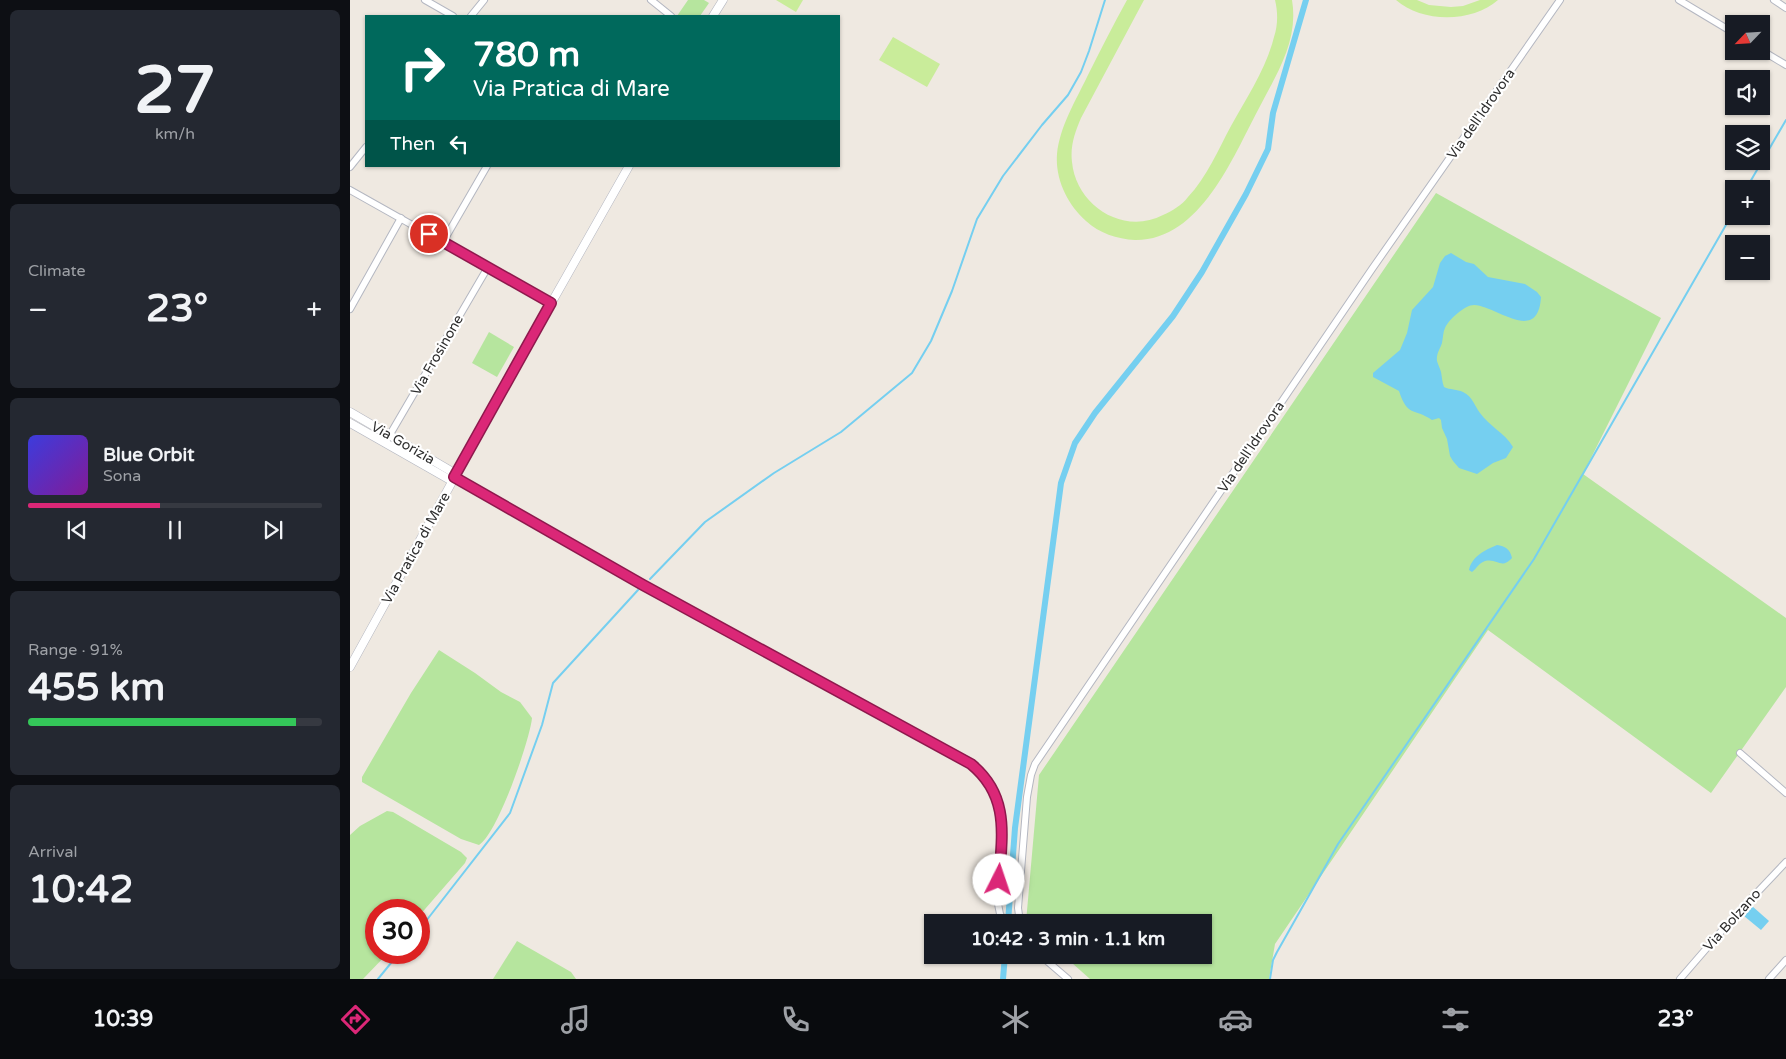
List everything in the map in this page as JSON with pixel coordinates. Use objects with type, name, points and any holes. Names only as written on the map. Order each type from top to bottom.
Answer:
[{"type":"street","points":[[425,0],[451,15]]},
{"type":"street","points":[[472,15],[484,0]]},
{"type":"street","points":[[651,0],[670,15]]},
{"type":"street","points":[[714,15],[723,0]]},
{"type":"street","name":"Via dell'Idrovora","points":[[1019,914],[1027,797],[1035,764],[1372,269],[1560,0]]},
{"type":"street","points":[[1679,0],[1725,28]]},
{"type":"street","points":[[1774,0],[1786,8]]},
{"type":"street","points":[[1770,55],[1786,65]]},
{"type":"street","points":[[350,167],[365,148]]},
{"type":"street","points":[[443,242],[486,167]]},
{"type":"street","name":"Via Pratica di Mare","points":[[350,668],[454,477],[628,167]]},
{"type":"street","points":[[350,190],[551,303]]},
{"type":"street","points":[[350,309],[401,218]]},
{"type":"street","name":"Via Frosinone","points":[[388,439],[488,267]]},
{"type":"street","name":"Via Gorizia","points":[[350,412],[388,439],[454,477]]},
{"type":"street","name":"Via Gorizia","points":[[350,423],[388,439]]},
{"type":"street","points":[[454,477],[643,585],[971,764],[981,772],[990,784],[1001,810],[1002,829],[998,904],[1000,914]]},
{"type":"street","points":[[1740,753],[1786,793]]},
{"type":"street","name":"Via Bolzano","points":[[1680,979],[1731,920],[1786,862]]},
{"type":"street","points":[[1769,979],[1786,960]]},
{"type":"street","points":[[1050,964],[1068,979]]},
{"type":"green space","points":[[688,0],[704,0],[709,3],[701,15],[678,15]]},
{"type":"green space","points":[[776,0],[803,0],[796,12]]},
{"type":"green space","points":[[1127,0],[1144,0],[1081,118],[1074,139],[1072,162],[1075,177],[1082,191],[1092,203],[1118,219],[1132,222],[1148,221],[1170,212],[1183,203],[1195,189],[1212,163],[1256,83],[1271,49],[1276,28],[1275,0],[1292,0],[1293,15],[1289,44],[1279,71],[1212,193],[1196,212],[1178,227],[1158,237],[1135,240],[1109,235],[1086,221],[1068,200],[1058,173],[1057,164],[1061,134],[1069,114]]},
{"type":"green space","points":[[1396,0],[1417,0],[1429,5],[1451,7],[1463,6],[1480,0],[1498,0],[1487,8],[1475,13],[1447,17],[1419,13],[1407,8]]},
{"type":"green space","points":[[893,37],[940,64],[927,87],[879,60]]},
{"type":"green space","points":[[1436,193],[1661,318],[1583,474],[1786,618],[1786,687],[1711,793],[1488,630],[1275,944],[1269,979],[1090,979],[1073,964],[1212,964],[1212,914],[1027,914],[1039,775]]},
{"type":"green space","points":[[489,332],[514,347],[497,377],[472,363]]},
{"type":"green space","points":[[439,650],[501,692],[520,702],[532,718],[512,786],[495,824],[479,845],[461,839],[362,782],[362,777],[411,693]]},
{"type":"green space","points":[[387,811],[393,812],[461,852],[467,858],[465,863],[430,903],[430,899],[365,899],[365,964],[377,964],[363,979],[350,979],[350,835],[360,826]]},
{"type":"green space","points":[[517,941],[571,972],[576,979],[493,979]]},
{"type":"water","points":[[1451,253],[1466,262],[1474,264],[1488,277],[1525,284],[1541,297],[1538,311],[1532,319],[1525,321],[1515,319],[1474,305],[1466,307],[1458,313],[1444,330],[1437,362],[1444,387],[1461,391],[1469,396],[1484,418],[1513,447],[1506,458],[1493,463],[1477,474],[1459,468],[1453,461],[1439,418],[1432,420],[1408,409],[1399,391],[1373,377],[1373,373],[1400,350],[1407,333],[1412,310],[1433,287],[1440,263],[1445,256]]},
{"type":"water","points":[[1497,545],[1507,548],[1512,558],[1505,563],[1485,561],[1472,572],[1469,570],[1476,557]]},
{"type":"water","points":[[1752,906],[1769,921],[1761,930],[1744,916]]},
{"type":"waterway","points":[[650,579],[705,522],[774,473],[841,432],[912,373],[931,341],[952,291],[977,219],[1003,176],[1042,125],[1068,95],[1081,72],[1105,0]]},
{"type":"waterway","points":[[1009,914],[1015,828],[1061,483],[1075,443],[1095,413],[1173,316],[1202,272],[1246,194],[1268,149],[1273,113],[1306,0]]},
{"type":"waterway","points":[[1751,180],[1786,120]]},
{"type":"waterway","points":[[1270,979],[1273,960],[1277,952],[1338,844],[1534,559],[1726,225]]},
{"type":"waterway","points":[[430,916],[510,813],[542,725],[553,683],[638,590]]},
{"type":"waterway","points":[[378,979],[390,964]]},
{"type":"waterway","points":[[1003,979],[1004,964]]},
{"type":"route","points":[[429,234],[551,303],[454,477],[643,585],[971,764],[981,772],[990,784],[1000,807],[1002,824],[999,880]]}]
